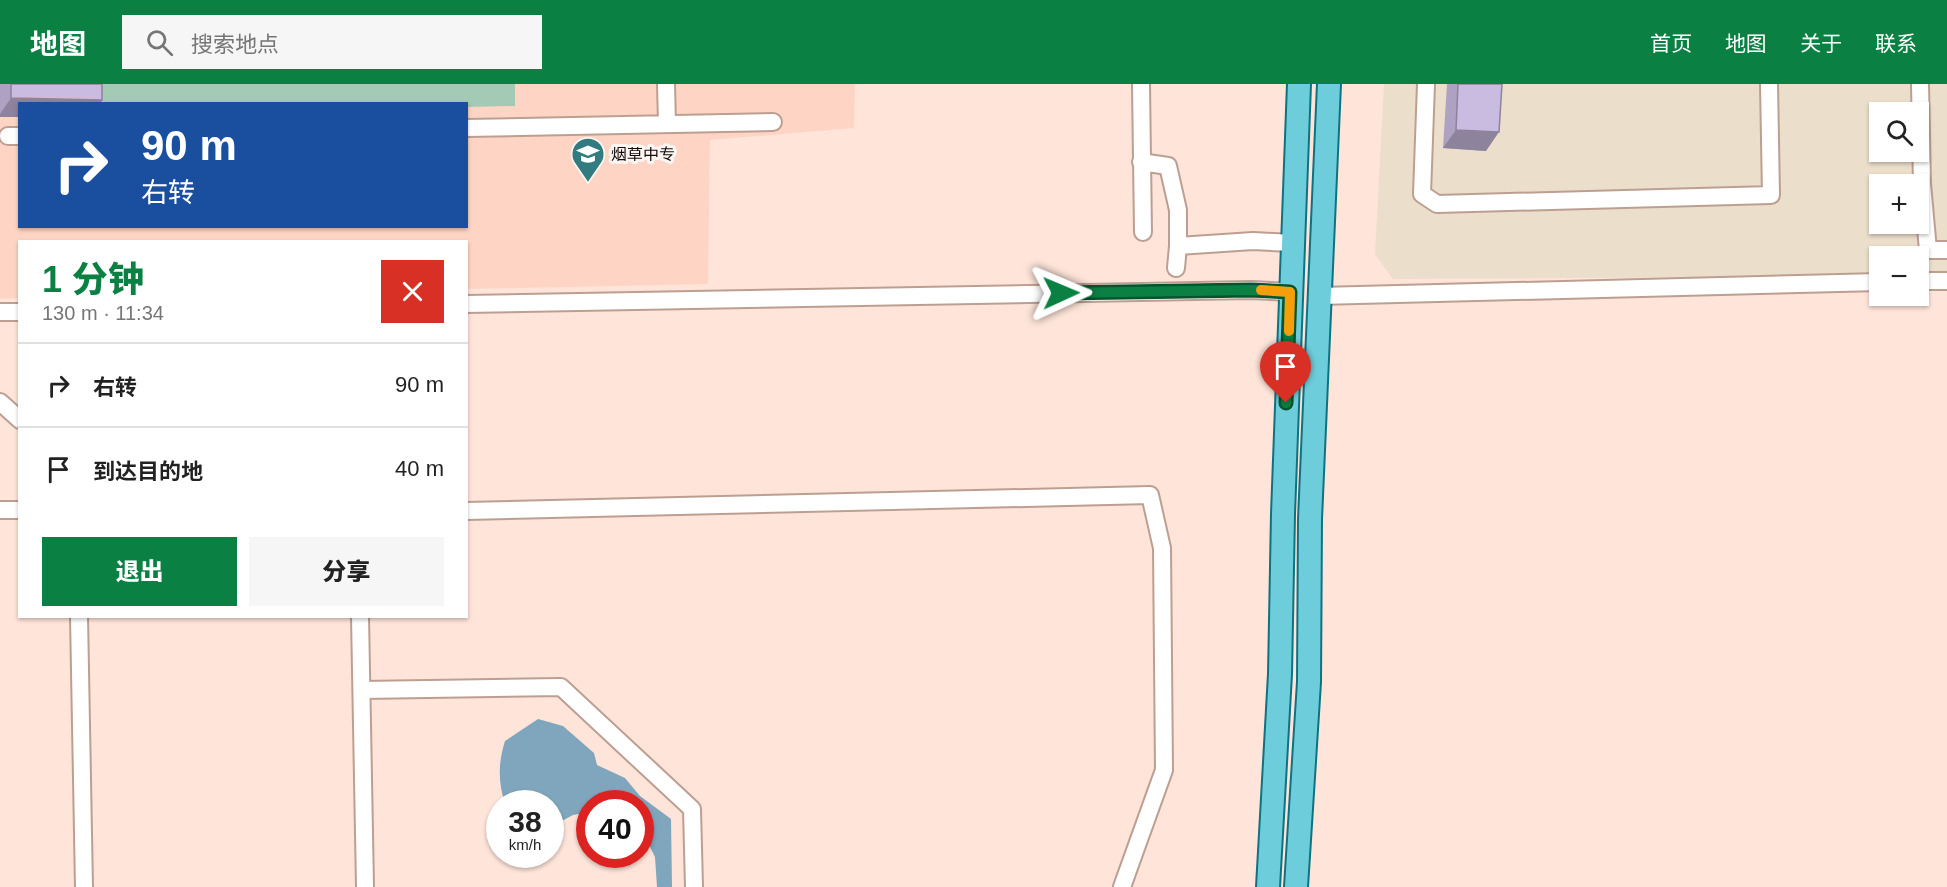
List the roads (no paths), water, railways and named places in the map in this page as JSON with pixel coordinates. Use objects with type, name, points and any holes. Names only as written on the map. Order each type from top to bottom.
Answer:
[{"type":"main road","points":[[1268,887],[1280,674],[1290,292],[1299,84]]},
{"type":"main road","points":[[1296,887],[1309,682],[1310,519],[1329,84]]},
{"type":"street","points":[[666,84],[667,124]]},
{"type":"street","points":[[1141,84],[1143,231]]},
{"type":"street","points":[[1426,84],[1422,194],[1437,204],[1771,195],[1769,84]]},
{"type":"street","points":[[1920,84],[1922,184],[1928,250],[1947,250]]},
{"type":"street","points":[[468,128],[772,122]]},
{"type":"street","points":[[1141,162],[1168,166],[1178,210],[1176,268]]},
{"type":"street","points":[[1178,246],[1253,241],[1292,243]]},
{"type":"street","points":[[1929,281],[1947,281]]},
{"type":"street","points":[[1319,296],[1869,282]]},
{"type":"street","points":[[468,304],[1239,290],[1290,292]]},
{"type":"street","points":[[0,312],[18,312]]},
{"type":"street","points":[[0,402],[18,418]]},
{"type":"street","points":[[468,511],[1150,495],[1162,548],[1164,770],[1122,887]]},
{"type":"street","points":[[0,510],[18,510]]},
{"type":"street","points":[[79,618],[84,887]]},
{"type":"street","points":[[360,618],[365,887]]},
{"type":"street","points":[[362,690],[561,687],[692,809],[694,887]]},
{"type":"water","points":[[538,719],[563,726],[594,753],[597,765],[625,778],[635,790],[576,790],[576,814],[564,820],[564,790],[502,790],[501,757],[505,741]]},
{"type":"water","points":[[654,806],[671,819],[672,887],[657,887]]},
{"type":"place","name":"烟草中专","points":[[588,183]]}]
